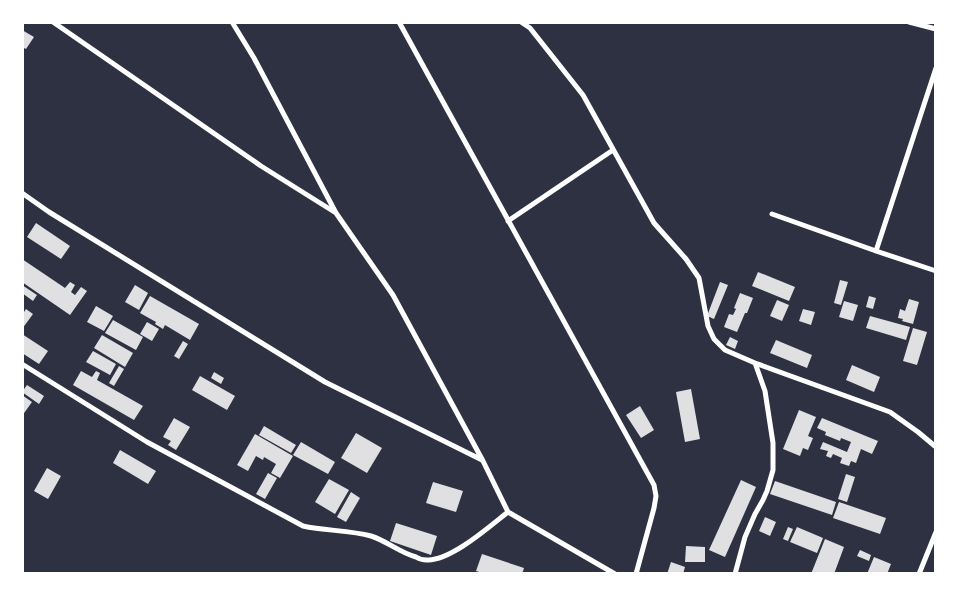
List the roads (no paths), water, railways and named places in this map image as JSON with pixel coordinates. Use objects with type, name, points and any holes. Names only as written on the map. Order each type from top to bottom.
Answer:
[{"type":"street","points":[[54,22],[261,166],[336,213]]},
{"type":"street","points":[[232,22],[254,58],[336,213],[393,295],[483,460],[508,512],[615,574]]},
{"type":"street","points":[[398,22],[654,485],[656,496],[654,508],[636,574]]},
{"type":"street","points":[[521,22],[530,25],[583,96],[654,223],[686,259],[699,278],[704,296],[708,326],[714,339],[725,350],[755,363],[890,412],[936,447]]},
{"type":"street","points":[[909,22],[936,29]]},
{"type":"street","points":[[876,251],[936,68]]},
{"type":"street","points":[[508,221],[613,150]]},
{"type":"street","points":[[22,193],[91,238],[324,382],[483,460]]},
{"type":"street","points":[[772,214],[936,271]]},
{"type":"street","points":[[735,574],[745,536],[764,500],[773,470],[774,443],[765,391],[755,363]]},
{"type":"street","points":[[22,364],[146,442],[303,526],[358,533],[373,537],[414,557],[426,560],[437,559],[450,554],[508,512]]},
{"type":"street","points":[[919,574],[936,532]]}]
